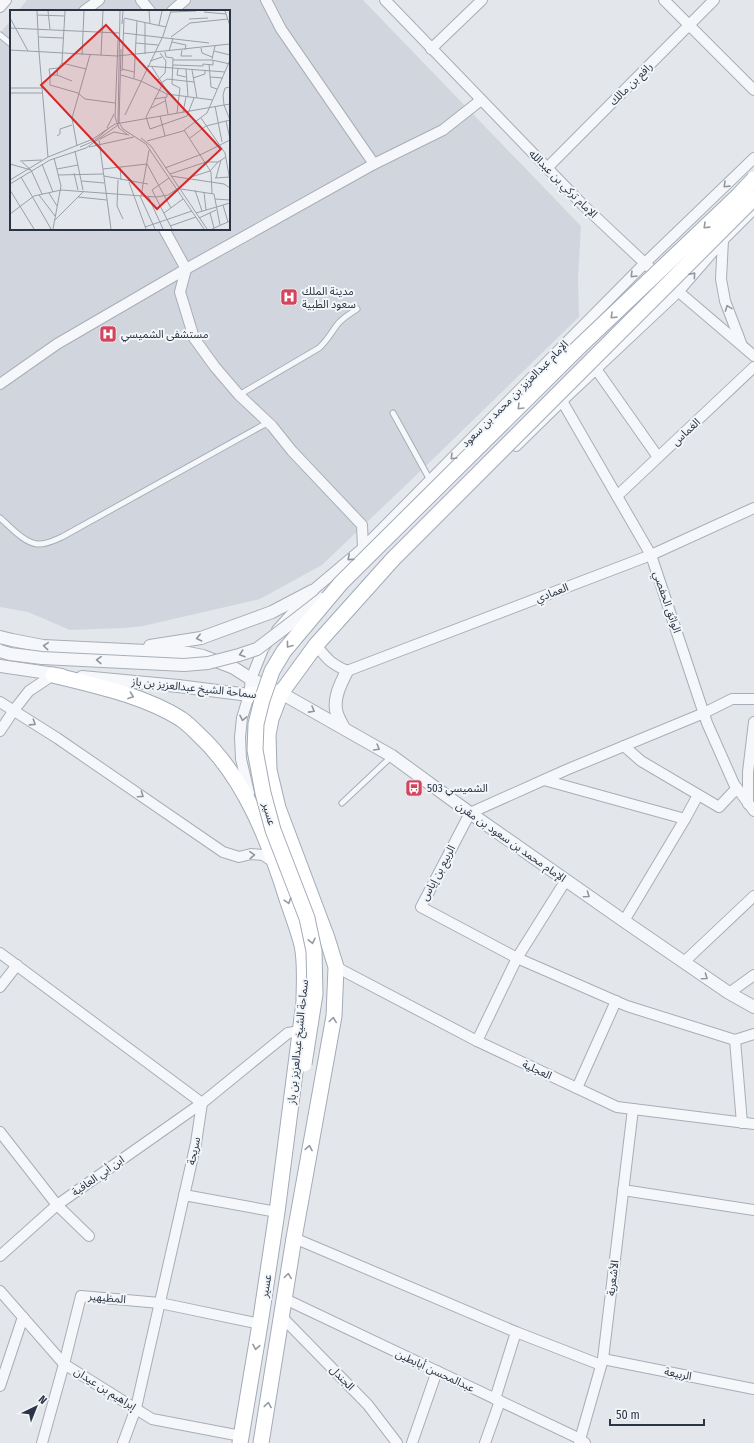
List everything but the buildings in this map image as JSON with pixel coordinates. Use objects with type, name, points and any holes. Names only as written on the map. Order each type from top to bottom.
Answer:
[{"type":"main road","name":"الإمام عبدالعزيز بن محمد بن سعود","points":[[341,583],[579,347],[738,196],[754,178]]},
{"type":"main road","points":[[261,1443],[294,1238],[334,1016],[336,967],[327,938],[278,808],[269,770],[268,735],[270,719],[281,693],[316,645],[392,559],[754,198]]},
{"type":"main road","name":"عسير","points":[[240,1440],[260,1324],[288,1129],[304,1064],[315,994],[314,951],[307,918],[273,830],[263,793],[255,750],[256,724],[272,671],[284,651],[341,583]]},
{"type":"main road","name":"سماحة الشيخ عبدالعزيز بن باز","points":[[53,675],[124,694],[152,704],[182,719],[212,747],[241,787],[255,814],[276,864],[302,946],[305,974],[304,1002],[288,1129]]},
{"type":"main road","name":"سماحة الشيخ عبدالعزيز بن باز","points":[[248,695],[281,693]]},
{"type":"street","points":[[0,7],[6,0]]},
{"type":"street","points":[[85,10],[99,0]]},
{"type":"street","points":[[141,0],[149,10]]},
{"type":"street","points":[[173,10],[185,0]]},
{"type":"street","points":[[266,0],[281,29],[374,164]]},
{"type":"street","name":"الإمام تركي بن عبدالله","points":[[385,0],[583,205],[645,263],[742,344],[754,356]]},
{"type":"street","points":[[431,48],[482,0]]},
{"type":"street","points":[[664,0],[754,90]]},
{"type":"street","name":"رافع بن مالك","points":[[547,168],[714,0]]},
{"type":"street","points":[[0,384],[57,344],[186,269],[374,164],[443,130],[481,100]]},
{"type":"street","name":"الإمام عبدالعزيز بن محمد بن سعود","points":[[276,630],[312,591],[363,548],[645,263],[754,158]]},
{"type":"street","points":[[344,728],[336,711],[336,703],[339,688],[347,671],[332,665],[316,645],[562,401],[678,292],[723,240],[754,209]]},
{"type":"street","points":[[165,230],[186,269],[180,292],[194,338],[239,395],[362,525],[363,548]]},
{"type":"street","points":[[723,240],[721,279],[726,301],[742,344]]},
{"type":"street","name":"الغماس","points":[[617,496],[754,367]]},
{"type":"street","points":[[596,369],[658,458]]},
{"type":"street","name":"الواثق الحفصي","points":[[562,401],[651,555],[704,713],[731,777],[751,808]]},
{"type":"street","name":"العمادي","points":[[347,671],[651,555],[754,508]]},
{"type":"street","points":[[0,651],[10,654],[42,658],[184,665],[208,663],[256,649],[341,583]]},
{"type":"street","points":[[0,637],[44,646],[127,649],[201,638],[272,612],[312,591]]},
{"type":"street","name":"عسير","points":[[255,814],[245,780],[241,759],[240,737],[242,718],[251,679],[262,649],[276,630]]},
{"type":"street","name":"الإمام محمد بن سعود بن مقرن","points":[[127,649],[188,653],[203,656],[234,668],[251,679],[281,693],[344,728],[392,756],[470,813],[624,921],[729,993],[754,1007]]},
{"type":"street","name":"سماحة الشيخ عبدالعزيز بن باز","points":[[0,666],[53,675],[178,686],[248,695]]},
{"type":"street","points":[[0,731],[29,691],[53,675]]},
{"type":"street","points":[[470,813],[544,780],[704,713],[732,699],[754,699]]},
{"type":"street","points":[[0,702],[57,738],[223,852],[240,857],[251,854],[263,855],[276,864]]},
{"type":"street","points":[[751,808],[748,772],[752,760],[754,722]]},
{"type":"street","points":[[624,746],[641,761],[719,807],[737,788]]},
{"type":"street","points":[[544,780],[685,819]]},
{"type":"street","points":[[624,921],[698,795]]},
{"type":"street","name":"الربيع بن إياس","points":[[470,813],[421,907],[517,958],[627,1006],[735,1040]]},
{"type":"street","points":[[478,1041],[517,958],[566,880]]},
{"type":"street","points":[[684,962],[754,896]]},
{"type":"street","points":[[0,952],[202,1103]]},
{"type":"street","points":[[0,987],[17,965]]},
{"type":"street","name":"العجلية","points":[[336,967],[478,1041],[617,1107],[754,1124]]},
{"type":"street","points":[[729,993],[754,975]]},
{"type":"street","points":[[577,1088],[616,1001]]},
{"type":"street","name":"ابن أبي العافية","points":[[0,1256],[57,1205],[202,1103],[288,1033],[300,1031]]},
{"type":"street","points":[[742,1123],[735,1040],[754,1034]]},
{"type":"street","name":"سريحة","points":[[123,1443],[136,1408],[196,1143],[202,1103]]},
{"type":"street","name":"الأشعرية","points":[[581,1442],[602,1362],[633,1109]]},
{"type":"street","points":[[0,1132],[57,1205],[89,1236]]},
{"type":"street","points":[[623,1190],[754,1210]]},
{"type":"street","points":[[184,1195],[277,1212]]},
{"type":"street","name":"الربيعة","points":[[294,1238],[516,1332],[602,1362],[754,1389]]},
{"type":"street","name":"إبراهيم بن عيدان","points":[[0,1291],[64,1364],[152,1419],[240,1440]]},
{"type":"street","name":"المظيهير","points":[[42,1443],[81,1296],[160,1302],[260,1324]]},
{"type":"street","name":"عبدالمحسن أبابطين","points":[[285,1299],[498,1400],[581,1442]]},
{"type":"street","points":[[0,1386],[23,1317]]},
{"type":"street","name":"الجندل","points":[[282,1317],[368,1405],[398,1442]]},
{"type":"street","points":[[485,1443],[516,1332]]},
{"type":"street","points":[[412,1443],[437,1371]]},
{"type":"lane","points":[[0,34],[10,43]]},
{"type":"lane","points":[[239,395],[313,352],[326,342],[338,323],[346,316],[358,310]]},
{"type":"lane","points":[[393,413],[430,480]]},
{"type":"lane","points":[[1,519],[28,541],[38,544],[46,543],[62,537],[267,423]]},
{"type":"lane","points":[[0,526],[1,519]]},
{"type":"lane","points":[[342,803],[392,756]]},
{"type":"shaded area","name":"مدينة الملك سعود الطبية","points":[[27,0],[363,0],[581,226],[578,278],[579,317],[322,565],[260,599],[143,626],[70,630],[28,612],[0,607],[0,33],[10,21],[10,230],[230,230],[230,10],[19,10]]},
{"type":"place","name":"مدينة الملك سعود الطبية","points":[[289,297]]},
{"type":"place","name":"مستشفى الشميسي","points":[[108,334]]},
{"type":"place","name":"الشميسي 503","points":[[414,788]]}]
